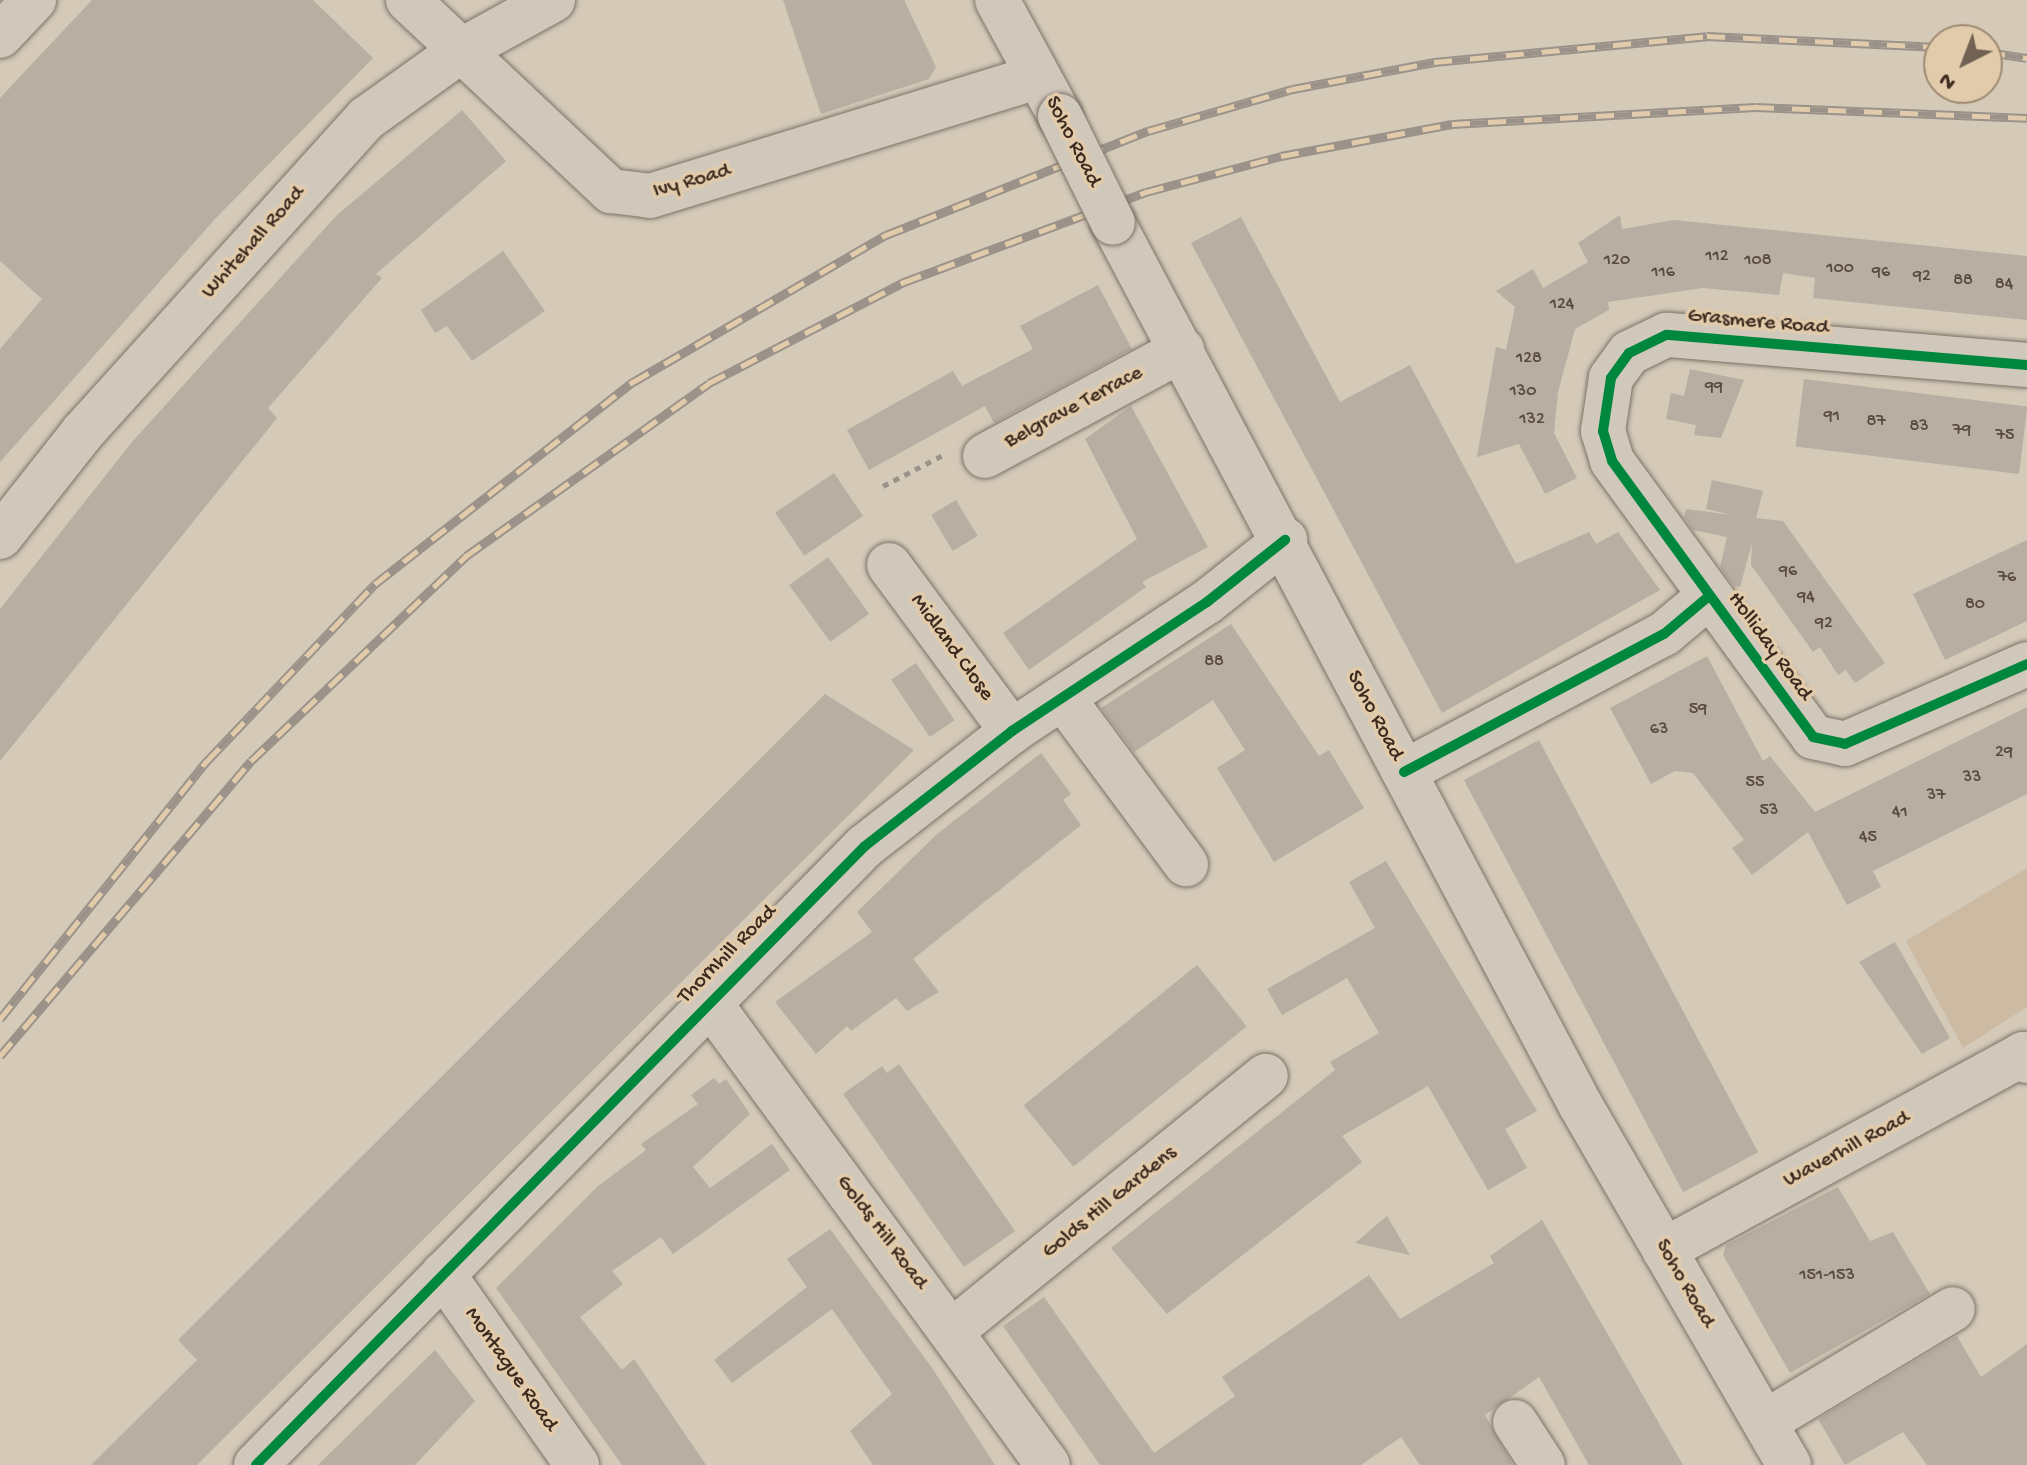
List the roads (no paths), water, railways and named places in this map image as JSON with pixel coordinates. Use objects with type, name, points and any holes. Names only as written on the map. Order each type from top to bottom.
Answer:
[{"type":"main road","points":[[0,36],[34,0]]},
{"type":"main road","name":"Ivy Road","points":[[408,0],[611,191],[650,196],[1038,77]]},
{"type":"main road","name":"Whitehall Road","points":[[0,537],[83,432],[367,118],[462,50],[553,0]]},
{"type":"main road","name":"Soho Road","points":[[997,0],[1113,223],[1285,540],[1404,772],[1664,1250],[1789,1465]]},
{"type":"main road","name":"Grasmere Road","points":[[1708,597],[1612,461],[1604,402],[1629,353],[1666,335],[2027,365]]},
{"type":"main road","name":"Belgrave Terrace","points":[[985,456],[1182,350]]},
{"type":"main road","name":"Thornhill Road","points":[[256,1465],[865,846],[1012,731],[1285,540]]},
{"type":"main road","name":"Midland Close","points":[[887,566],[1012,731]]},
{"type":"main road","name":"Holliday Road","points":[[1404,772],[1664,634],[1708,597],[1800,726],[1830,745],[2027,664]]},
{"type":"main road","points":[[1063,698],[1186,864]]},
{"type":"main road","name":"Golds Hill Road","points":[[710,1003],[953,1330],[1048,1465]]},
{"type":"main road","name":"Waverhill Road","points":[[1664,1250],[2023,1054],[2027,1061]]},
{"type":"main road","name":"Golds Hill Gardens","points":[[953,1330],[1266,1076]]},
{"type":"main road","name":"Montague Road","points":[[443,1274],[577,1465]]},
{"type":"main road","points":[[1765,1422],[1953,1309]]},
{"type":"main road","points":[[1515,1422],[1543,1465]]},
{"type":"railway","points":[[0,1019],[207,761],[375,584],[633,382],[886,235],[1148,131],[1293,89],[1434,62],[1707,36],[1923,46]]},
{"type":"railway","points":[[2003,54],[2027,58]]},
{"type":"railway","points":[[0,1056],[251,761],[466,556],[709,383],[904,282],[1146,192],[1281,156],[1452,124],[1756,107],[2027,118]]}]
